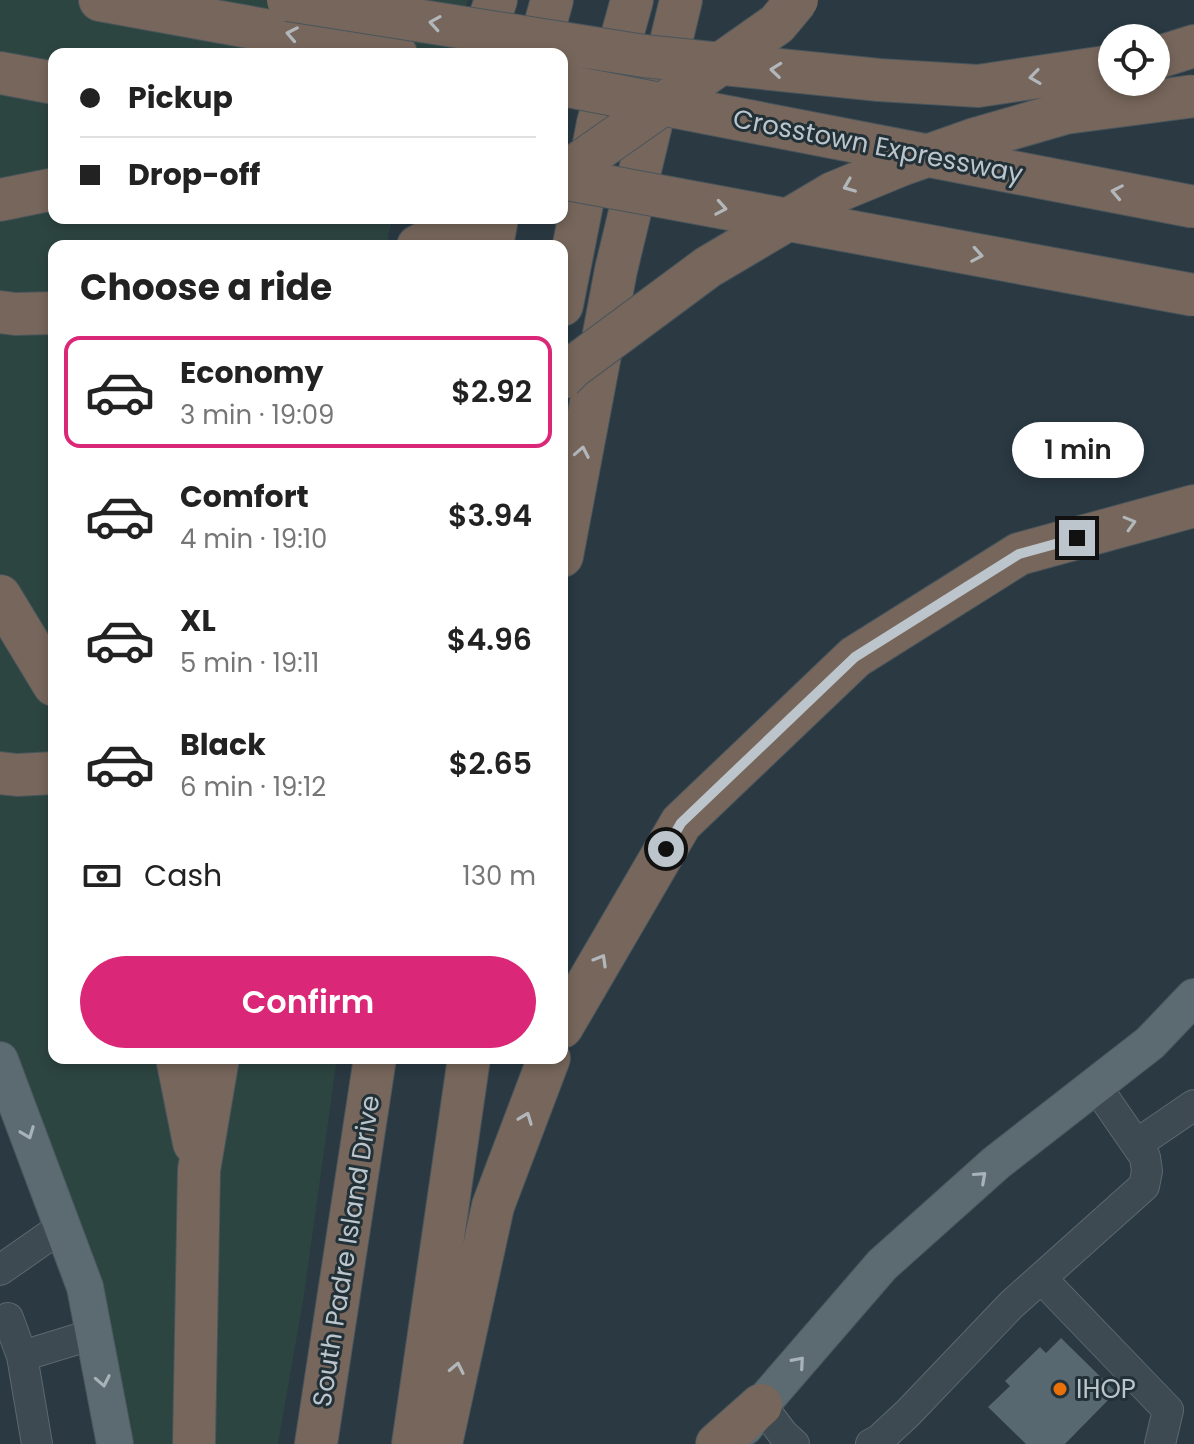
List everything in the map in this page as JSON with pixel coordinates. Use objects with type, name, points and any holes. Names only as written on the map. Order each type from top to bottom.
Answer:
[{"type":"highway","points":[[100,0],[363,48]]},
{"type":"highway","points":[[288,0],[644,56],[879,80],[978,86],[1098,68]]},
{"type":"highway","points":[[479,48],[496,0]]},
{"type":"highway","points":[[539,48],[552,0]]},
{"type":"highway","points":[[568,275],[598,123],[632,0]]},
{"type":"highway","points":[[568,524],[616,270],[681,0]]},
{"type":"highway","points":[[568,173],[777,24],[797,0]]},
{"type":"highway","points":[[1170,54],[1194,46]]},
{"type":"highway","points":[[0,73],[48,82]]},
{"type":"highway","name":"Crosstown Expressway","points":[[568,86],[1194,207]]},
{"type":"highway","points":[[568,372],[708,267],[833,193],[972,140],[1065,113],[1194,96]]},
{"type":"highway","points":[[568,178],[1194,295]]},
{"type":"highway","points":[[0,200],[48,190]]},
{"type":"highway","points":[[568,194],[677,200]]},
{"type":"highway","points":[[430,240],[463,224]]},
{"type":"highway","points":[[0,312],[48,313]]},
{"type":"highway","points":[[568,1017],[681,823],[855,657],[1019,554],[1194,506]]},
{"type":"highway","points":[[0,596],[48,675]]},
{"type":"highway","points":[[0,773],[48,773]]},
{"type":"highway","points":[[178,1064],[199,1170]]},
{"type":"highway","points":[[194,1444],[199,1170],[217,1064]]},
{"type":"highway","name":"South Padre Island Drive","points":[[316,1444],[374,1064]]},
{"type":"highway","points":[[393,1444],[444,1064]]},
{"type":"highway","points":[[413,1444],[468,1064]]},
{"type":"highway","points":[[441,1444],[493,1206],[547,1064]]},
{"type":"highway","points":[[717,1444],[761,1405]]},
{"type":"main road","points":[[732,1444],[761,1405],[882,1265],[996,1163],[1150,1043],[1194,997]]},
{"type":"main road","points":[[1150,1043],[1194,1021]]},
{"type":"main road","points":[[0,1060],[85,1287],[115,1444]]},
{"type":"lane","points":[[877,1443],[1011,1305],[1144,1186],[1147,1171],[1145,1157],[1096,1086]]},
{"type":"lane","points":[[1137,1144],[1194,1105]]},
{"type":"lane","points":[[0,1270],[63,1226]]},
{"type":"lane","points":[[1041,1278],[1168,1410],[1160,1444]]},
{"type":"lane","points":[[0,1280],[8,1294],[10,1306],[4,1324],[22,1356],[37,1444]]},
{"type":"lane","points":[[22,1356],[94,1334]]},
{"type":"lane","points":[[761,1405],[794,1444]]},
{"type":"green space","points":[[0,0],[468,0],[452,48],[48,48],[48,224],[391,224],[388,240],[48,240],[48,1064],[336,1064],[304,1295],[278,1444],[130,1444],[27,1099],[0,1040]]},
{"type":"building","name":"IHOP","points":[[1061,1338],[1116,1392],[1065,1444],[1026,1444],[988,1407],[1010,1386],[1005,1381],[1040,1347],[1046,1353]]},
{"type":"place","name":"IHOP","points":[[1060,1389]]},
{"type":"route","points":[[666,849],[681,823],[855,657],[1019,554],[1077,538]]}]
